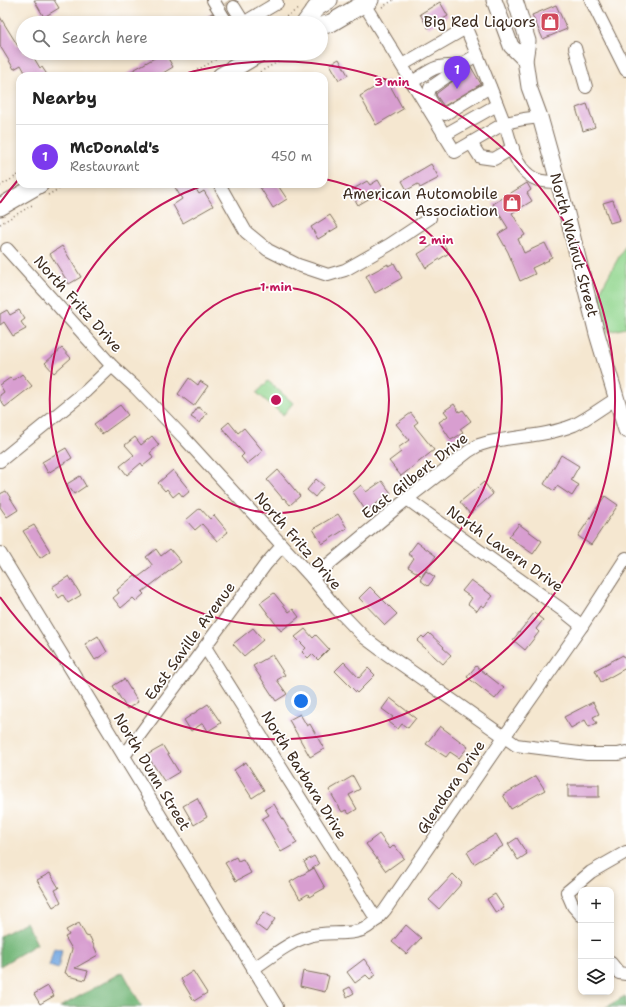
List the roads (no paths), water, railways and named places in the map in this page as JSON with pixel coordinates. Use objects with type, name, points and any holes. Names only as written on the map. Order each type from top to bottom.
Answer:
[{"type":"highway","points":[[303,15],[329,0]]},
{"type":"highway","points":[[328,24],[367,2]]},
{"type":"highway","points":[[228,72],[248,60]]},
{"type":"highway","points":[[0,207],[42,190]]},
{"type":"main road","points":[[494,0],[511,46],[525,60]]},
{"type":"main road","name":"North Walnut Street","points":[[515,0],[528,41],[525,60],[529,87],[540,117],[567,214],[597,334],[626,430]]},
{"type":"street","points":[[213,0],[223,16]]},
{"type":"street","points":[[257,16],[277,3],[275,0]]},
{"type":"street","points":[[591,0],[626,70]]},
{"type":"street","points":[[367,2],[402,65],[455,152],[505,123],[524,118],[540,117]]},
{"type":"street","points":[[234,7],[242,16]]},
{"type":"street","points":[[402,65],[466,28],[505,123],[516,160],[532,179],[543,182],[557,182]]},
{"type":"street","points":[[575,48],[586,87]]},
{"type":"street","points":[[477,55],[454,69],[449,75],[430,88],[428,96],[434,108],[445,114],[490,87]]},
{"type":"street","points":[[412,82],[439,66],[447,65],[454,69]]},
{"type":"street","points":[[474,97],[478,116]]},
{"type":"street","points":[[444,135],[497,104]]},
{"type":"street","points":[[471,143],[480,157],[494,159],[513,148]]},
{"type":"street","points":[[221,188],[246,232],[268,250],[298,265],[328,275],[345,270],[389,245],[430,218]]},
{"type":"street","name":"North Fritz Drive","points":[[7,249],[112,366],[135,387],[186,440],[312,578],[337,609],[365,638],[516,745],[587,754],[618,754],[626,752]]},
{"type":"street","points":[[0,461],[86,391],[112,366]]},
{"type":"street","name":"East Gilbert Drive","points":[[312,578],[407,499],[459,458],[479,445],[501,439],[552,432],[566,428],[616,399]]},
{"type":"street","name":"North Lavern Drive","points":[[407,499],[561,608],[582,626]]},
{"type":"street","name":"East Saville Avenue","points":[[124,756],[205,646],[282,546]]},
{"type":"street","name":"North Dunn Street","points":[[0,553],[277,1007]]},
{"type":"street","name":"Glendora Drive","points":[[253,969],[301,939],[319,934],[358,931],[364,929],[376,920],[393,901],[504,737],[582,626],[626,558]]},
{"type":"street","name":"North Barbara Drive","points":[[205,646],[376,920]]},
{"type":"street","points":[[578,912],[573,906],[567,892],[591,872],[626,852]]},
{"type":"street","points":[[614,967],[619,973],[626,974]]},
{"type":"water","points":[[54,948],[62,950],[58,969],[49,966]]},
{"type":"tunnel","points":[[229,0],[234,7]]},
{"type":"place","name":"Big Red Liquors","points":[[550,22]]},
{"type":"place","name":"McDonald's","points":[[457,89]]},
{"type":"place","name":"American Automobile Association","points":[[512,203]]}]
